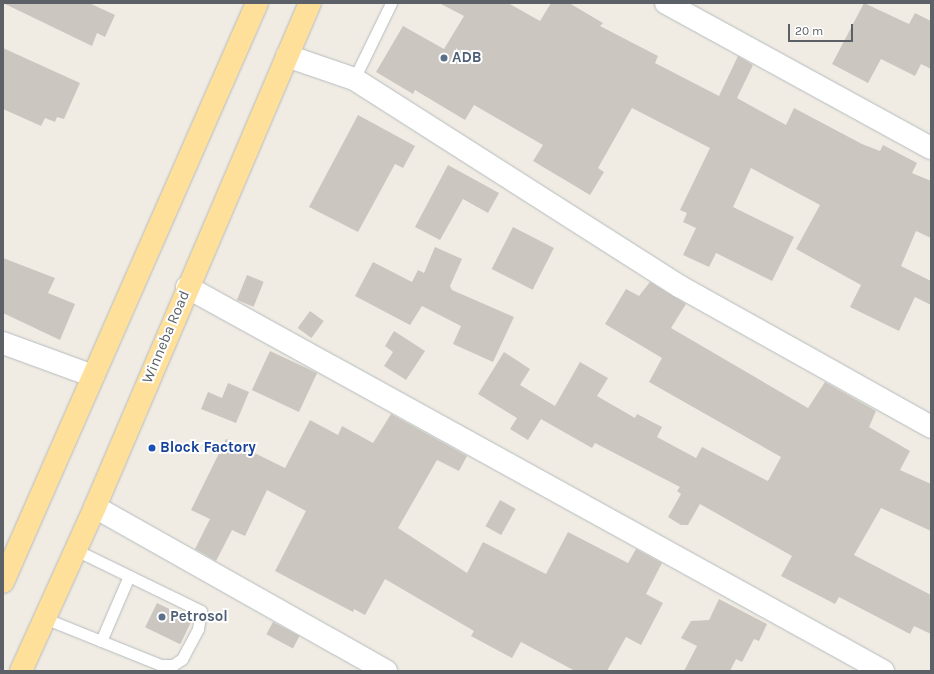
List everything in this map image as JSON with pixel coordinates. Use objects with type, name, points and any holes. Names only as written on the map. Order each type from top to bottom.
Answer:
[{"type":"highway","points":[[3,582],[257,3]]},
{"type":"highway","name":"Winneba Road","points":[[21,671],[74,549],[95,507],[187,287],[310,3]]},
{"type":"street","points":[[666,3],[931,148]]},
{"type":"street","points":[[287,56],[354,79],[679,286],[931,427]]},
{"type":"street","points":[[187,287],[882,671]]},
{"type":"street","points":[[3,343],[93,376]]},
{"type":"street","points":[[95,507],[386,671]]},
{"type":"lane","points":[[354,79],[391,3]]},
{"type":"lane","points":[[44,618],[161,665],[172,665],[182,659],[198,629],[201,611],[74,549]]},
{"type":"lane","points":[[101,641],[129,576]]},
{"type":"building","points":[[3,3],[89,3],[115,15],[105,37],[97,33],[92,46]]},
{"type":"building","points":[[439,3],[508,3],[540,21],[551,3],[569,3],[603,23],[600,26],[658,56],[655,63],[719,96],[738,56],[753,65],[737,98],[786,125],[794,108],[862,144],[880,151],[883,145],[917,163],[912,173],[931,181],[931,238],[916,231],[901,266],[931,281],[931,305],[915,297],[899,331],[850,307],[861,285],[796,249],[820,205],[751,168],[733,207],[794,237],[772,281],[716,253],[709,267],[683,255],[696,228],[683,222],[687,213],[680,210],[710,148],[632,108],[598,168],[604,172],[590,195],[533,161],[543,145],[474,105],[465,120],[415,90],[413,94],[376,72],[403,26],[444,49],[464,16]]},
{"type":"building","points":[[864,3],[909,24],[915,13],[931,21],[931,69],[921,64],[915,76],[881,59],[868,83],[832,64]]},
{"type":"building","points":[[3,48],[80,83],[64,119],[57,117],[55,122],[45,118],[41,126],[3,109]]},
{"type":"building","points":[[358,115],[415,146],[403,168],[395,164],[358,232],[309,207]]},
{"type":"building","points":[[448,165],[499,193],[488,213],[463,199],[440,240],[415,227]]},
{"type":"building","points":[[513,227],[554,248],[533,290],[492,269]]},
{"type":"building","points":[[435,247],[462,259],[450,286],[452,290],[514,317],[493,362],[453,344],[461,326],[422,306],[410,325],[355,296],[373,262],[412,282],[418,270],[424,273]]},
{"type":"building","points":[[3,258],[55,278],[48,293],[75,304],[60,340],[3,313]]},
{"type":"building","points":[[247,275],[264,282],[254,307],[237,300]]},
{"type":"building","points":[[650,282],[686,304],[671,328],[808,408],[825,382],[876,411],[869,427],[910,451],[900,470],[931,484],[931,531],[881,508],[854,555],[931,595],[931,634],[914,626],[910,634],[839,597],[835,604],[781,576],[792,556],[700,504],[688,525],[681,525],[668,517],[681,494],[677,491],[680,487],[595,443],[592,448],[541,419],[528,440],[510,429],[517,418],[478,394],[504,352],[530,369],[520,385],[555,406],[580,362],[608,378],[597,396],[635,418],[637,414],[662,427],[657,437],[696,458],[702,447],[768,481],[781,457],[649,382],[662,358],[605,324],[626,289],[639,296]]},
{"type":"building","points":[[310,311],[324,321],[311,338],[298,328]]},
{"type":"building","points":[[394,331],[425,351],[406,380],[384,366],[393,352],[385,346]]},
{"type":"building","points":[[270,351],[317,373],[299,412],[252,390]]},
{"type":"building","points":[[228,383],[249,392],[236,423],[201,409],[208,392],[222,398]]},
{"type":"building","points":[[391,414],[467,456],[459,471],[437,460],[398,528],[467,573],[483,542],[546,574],[568,532],[628,563],[636,549],[662,563],[646,594],[663,603],[641,645],[626,637],[607,671],[575,671],[521,642],[512,658],[471,636],[474,631],[385,579],[365,615],[354,609],[353,612],[275,571],[306,511],[267,490],[245,536],[232,530],[216,561],[195,549],[210,519],[191,510],[226,439],[285,468],[310,420],[338,435],[342,426],[373,443]]},
{"type":"building","points":[[500,500],[516,509],[501,535],[485,526]]},
{"type":"building","points":[[719,599],[767,624],[759,641],[754,639],[742,662],[736,659],[730,671],[684,671],[697,646],[681,638],[691,621],[709,620]]},
{"type":"building","points":[[157,603],[192,620],[180,644],[145,627]]},
{"type":"building","points":[[273,622],[299,636],[293,648],[266,634]]},
{"type":"place","name":"ADB","points":[[444,58]]},
{"type":"place","name":"Block Factory","points":[[152,448]]},
{"type":"place","name":"Petrosol","points":[[162,617]]}]
